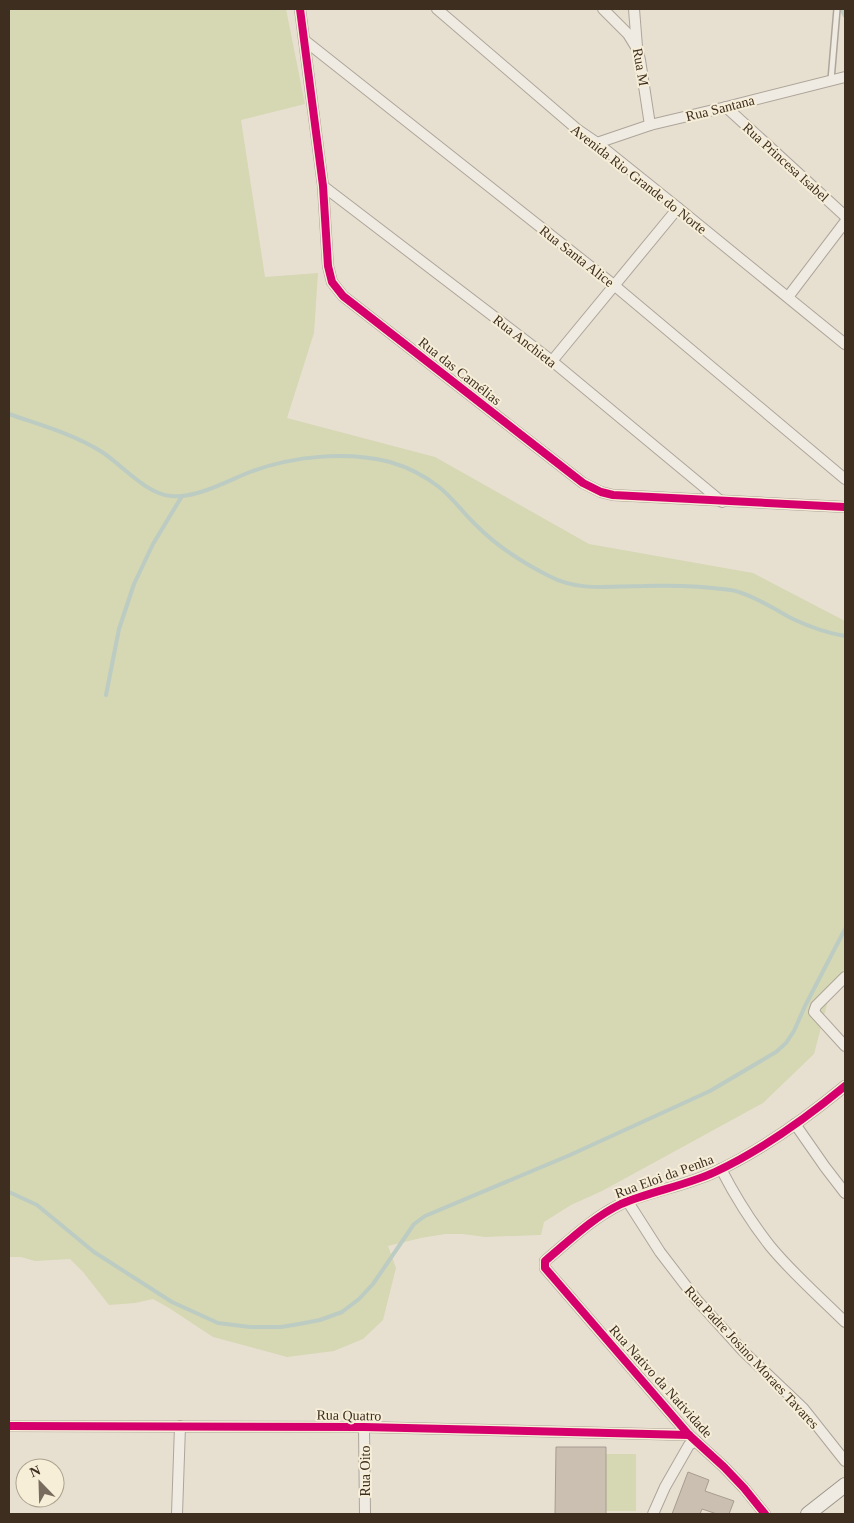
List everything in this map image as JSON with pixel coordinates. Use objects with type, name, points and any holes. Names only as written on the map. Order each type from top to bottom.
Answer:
[{"type":"street","name":"Rua das Camélias","points":[[300,9],[323,186],[328,266],[332,282],[343,296],[582,483],[591,488],[613,495],[845,507]]},
{"type":"street","name":"Avenida Rio Grande do Norte","points":[[437,9],[578,130],[678,208],[845,344]]},
{"type":"street","points":[[603,9],[628,34],[637,48]]},
{"type":"street","name":"Rua M","points":[[634,9],[637,48],[650,125]]},
{"type":"street","name":"Rua Santa Alice","points":[[304,40],[615,286],[845,479]]},
{"type":"street","name":"Rua Santana","points":[[596,144],[650,125],[726,108],[845,77]]},
{"type":"street","name":"Rua Princesa Isabel","points":[[726,108],[845,216]]},
{"type":"street","name":"Rua Anchieta","points":[[323,186],[552,361],[722,502]]},
{"type":"street","points":[[552,361],[678,208]]},
{"type":"street","points":[[788,297],[845,222]]},
{"type":"street","points":[[845,977],[814,1009],[816,1015],[845,1046]]},
{"type":"street","name":"Rua Eloi da Penha","points":[[545,1262],[596,1218],[628,1202],[700,1179],[721,1169],[795,1124],[845,1086]]},
{"type":"street","points":[[795,1124],[845,1193]]},
{"type":"street","points":[[721,1169],[743,1208],[771,1246],[805,1284],[845,1322]]},
{"type":"street","name":"Rua Padre Josino Moraes Tavares","points":[[628,1202],[660,1252],[696,1299],[744,1351],[803,1408],[845,1461]]},
{"type":"street","name":"Rua Nativo da Natividade","points":[[545,1262],[545,1268],[693,1438],[744,1488],[765,1514]]},
{"type":"street","name":"Rua Quatro","points":[[9,1426],[364,1427],[693,1438]]},
{"type":"street","points":[[177,1514],[180,1426]]},
{"type":"street","name":"Rua Oito","points":[[364,1427],[365,1514]]},
{"type":"street","points":[[653,1514],[665,1487],[693,1438]]},
{"type":"street","points":[[808,1514],[845,1485]]},
{"type":"lane","points":[[831,80],[837,9]]},
{"type":"green space","points":[[9,9],[286,9],[305,104],[241,120],[265,277],[318,273],[314,333],[287,418],[435,457],[589,544],[753,573],[845,621],[845,968],[830,993],[814,1054],[763,1103],[602,1191],[571,1205],[544,1222],[541,1235],[485,1237],[445,1234],[388,1246],[396,1268],[383,1320],[363,1339],[334,1351],[287,1357],[213,1337],[153,1299],[135,1303],[109,1305],[83,1272],[70,1259],[35,1261],[21,1257],[9,1257]]},
{"type":"green space","points":[[606,1454],[636,1454],[636,1511],[606,1511]]},
{"type":"building","points":[[556,1447],[606,1447],[606,1514],[555,1514]]},
{"type":"building","points":[[688,1472],[709,1480],[705,1491],[734,1501],[729,1514],[717,1514],[702,1509],[700,1514],[672,1514]]},
{"type":"waterway","points":[[841,9],[845,16]]},
{"type":"waterway","points":[[9,414],[80,440],[102,452],[143,485],[171,496],[190,495],[250,472],[301,459],[337,456],[390,462],[416,472],[434,483],[485,534],[502,548],[530,566],[560,581],[595,587],[676,586],[731,590],[754,598],[806,625],[845,636]]},
{"type":"waterway","points":[[106,695],[119,629],[134,584],[153,544],[182,496]]},
{"type":"waterway","points":[[9,1192],[37,1205],[94,1252],[172,1302],[218,1323],[250,1327],[281,1327],[320,1320],[342,1312],[359,1299],[373,1284],[414,1224],[425,1216],[570,1155],[710,1091],[776,1052],[786,1043],[794,1031],[845,929]]},
{"type":"cycle path","points":[[300,9],[323,186],[328,266],[332,282],[343,296],[583,483],[601,492],[613,495],[845,507]]},
{"type":"cycle path","points":[[765,1514],[724,1467],[689,1435],[545,1268],[545,1261],[581,1230],[610,1210],[632,1199],[704,1177],[750,1154],[783,1133],[845,1086]]},
{"type":"cycle path","points":[[9,1426],[364,1427],[689,1435]]}]
